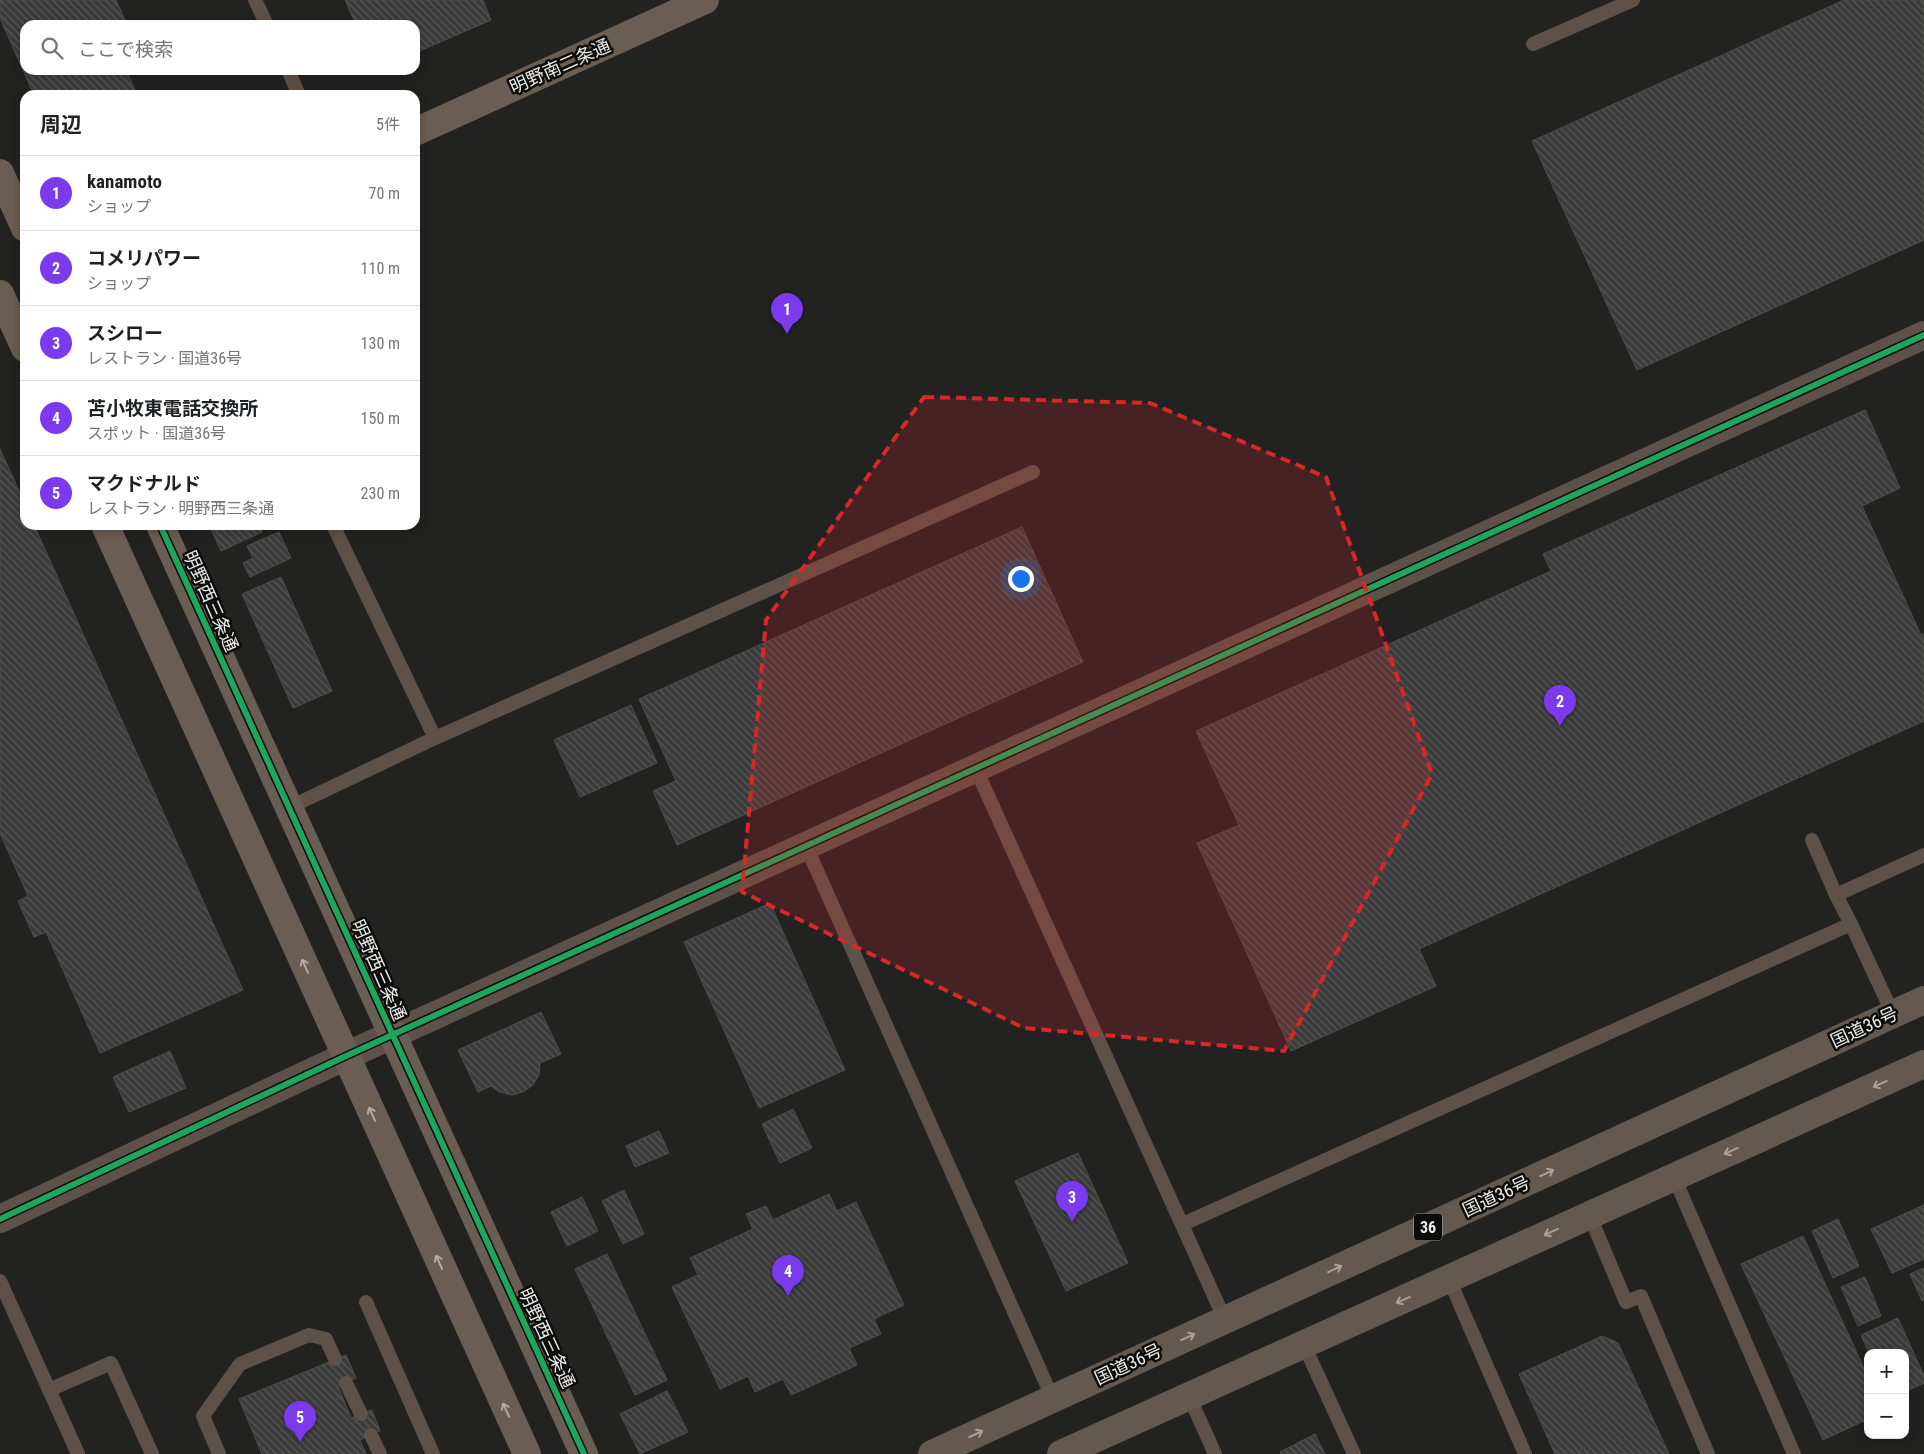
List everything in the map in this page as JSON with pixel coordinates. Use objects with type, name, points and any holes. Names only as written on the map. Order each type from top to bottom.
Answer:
[{"type":"highway","name":"国道36号","points":[[932,1454],[1924,1000]]},
{"type":"highway","points":[[1078,1450],[1189,1396],[1588,1214],[1924,1064]]},
{"type":"street","name":"明野南二条通","points":[[420,130],[705,0]]},
{"type":"street","points":[[0,173],[20,217]]},
{"type":"street","points":[[9,310],[20,336]]},
{"type":"street","points":[[0,1219],[346,1056],[1924,336]]},
{"type":"street","points":[[107,530],[527,1454]]},
{"type":"street","name":"明野西三条通","points":[[162,530],[584,1454]]},
{"type":"lane","points":[[255,0],[265,20]]},
{"type":"lane","points":[[1533,44],[1633,0]]},
{"type":"lane","points":[[290,75],[297,90]]},
{"type":"lane","points":[[288,808],[434,738],[1033,472]]},
{"type":"lane","points":[[335,530],[434,738]]},
{"type":"lane","points":[[976,769],[1225,1320]]},
{"type":"lane","points":[[1812,840],[1893,1014]]},
{"type":"lane","points":[[806,846],[1053,1399]]},
{"type":"lane","points":[[1836,894],[1924,855]]},
{"type":"lane","points":[[1183,1224],[1851,924]]},
{"type":"lane","points":[[1674,1177],[1794,1454]]},
{"type":"lane","points":[[1588,1214],[1626,1302],[1641,1296],[1708,1454]]},
{"type":"lane","points":[[1449,1279],[1525,1454]]},
{"type":"lane","points":[[1,1286],[78,1454]]},
{"type":"lane","points":[[366,1302],[433,1454]]},
{"type":"lane","points":[[219,1454],[203,1416],[240,1364],[309,1335],[326,1338],[335,1359]]},
{"type":"lane","points":[[1304,1344],[1354,1454]]},
{"type":"lane","points":[[49,1390],[111,1362],[152,1454]]},
{"type":"lane","points":[[346,1383],[361,1414]]},
{"type":"lane","points":[[1189,1396],[1215,1454]]},
{"type":"lane","points":[[371,1435],[380,1454]]},
{"type":"highlighted area","points":[[924,397],[1150,403],[1326,477],[1432,774],[1284,1051],[1024,1028],[742,892],[766,620]]},
{"type":"building","points":[[0,0],[116,0],[125,20],[20,20],[20,63],[0,18]]},
{"type":"building","points":[[345,0],[483,0],[491,20],[420,51],[420,20],[354,20]]},
{"type":"building","points":[[1844,0],[1924,0],[1924,240],[1637,370],[1532,141]]},
{"type":"building","points":[[25,75],[128,75],[135,90],[32,90]]},
{"type":"building","points":[[1865,410],[1900,488],[1862,506],[1921,635],[1924,634],[1924,721],[1419,949],[1436,986],[1291,1051],[1197,843],[1239,825],[1196,731],[1551,571],[1543,554]]},
{"type":"building","points":[[0,449],[20,493],[20,530],[36,530],[243,990],[100,1053],[46,932],[34,937],[18,901],[28,896],[0,833]]},
{"type":"building","points":[[1022,527],[1083,662],[677,845],[653,791],[676,781],[639,699]]},
{"type":"building","points":[[211,530],[261,530],[262,532],[221,551]]},
{"type":"building","points":[[279,532],[291,558],[250,577],[243,563],[253,558],[247,546]]},
{"type":"building","points":[[281,577],[332,691],[293,708],[242,594]]},
{"type":"building","points":[[631,705],[657,763],[580,797],[554,740]]},
{"type":"building","points":[[770,903],[845,1070],[759,1108],[684,942]]},
{"type":"building","points":[[541,1012],[561,1054],[540,1063],[539,1075],[533,1085],[523,1092],[512,1095],[500,1092],[491,1086],[478,1092],[458,1050]]},
{"type":"building","points":[[170,1051],[186,1088],[129,1112],[113,1077]]},
{"type":"building","points":[[793,1109],[812,1148],[780,1163],[762,1124]]},
{"type":"building","points":[[659,1131],[669,1153],[635,1167],[626,1146]]},
{"type":"building","points":[[1078,1153],[1128,1263],[1066,1291],[1015,1181]]},
{"type":"building","points":[[624,1190],[644,1234],[623,1244],[602,1201]]},
{"type":"building","points":[[829,1194],[837,1211],[856,1202],[904,1305],[874,1319],[881,1334],[849,1348],[857,1365],[791,1395],[783,1379],[755,1392],[748,1376],[720,1389],[672,1287],[698,1275],[690,1258],[753,1229],[746,1214],[766,1206],[773,1220]]},
{"type":"building","points":[[582,1197],[598,1231],[567,1246],[551,1212]]},
{"type":"building","points":[[1924,1205],[1924,1259],[1892,1273],[1871,1229]]},
{"type":"building","points":[[1838,1219],[1859,1266],[1833,1278],[1812,1231]]},
{"type":"building","points":[[1803,1236],[1864,1368],[1864,1421],[1823,1440],[1741,1264]]},
{"type":"building","points":[[607,1254],[667,1380],[635,1395],[575,1269]]},
{"type":"building","points":[[1924,1268],[1924,1300],[1922,1301],[1910,1274]]},
{"type":"building","points":[[1865,1277],[1881,1316],[1858,1326],[1841,1287]]},
{"type":"building","points":[[1898,1318],[1924,1376],[1924,1383],[1909,1390],[1909,1349],[1867,1349],[1861,1335]]},
{"type":"building","points":[[1602,1336],[1618,1343],[1669,1454],[1555,1454],[1519,1374]]},
{"type":"building","points":[[346,1355],[356,1378],[338,1386],[351,1418],[372,1410],[380,1431],[360,1440],[366,1454],[262,1454],[239,1399]]},
{"type":"building","points":[[667,1391],[688,1432],[640,1454],[620,1414]]},
{"type":"building","points":[[1315,1434],[1325,1454],[1281,1454],[1280,1452]]},
{"type":"cycle path","points":[[0,1219],[346,1056],[1924,335]]},
{"type":"cycle path","points":[[162,530],[584,1454]]},
{"type":"place","name":"kanamoto","points":[[787,334]]},
{"type":"place","name":"コメリパワー","points":[[1560,726]]},
{"type":"place","name":"スシロー","points":[[1072,1222]]},
{"type":"place","name":"苫小牧東電話交換所","points":[[788,1296]]},
{"type":"place","name":"マクドナルド","points":[[300,1442]]}]
